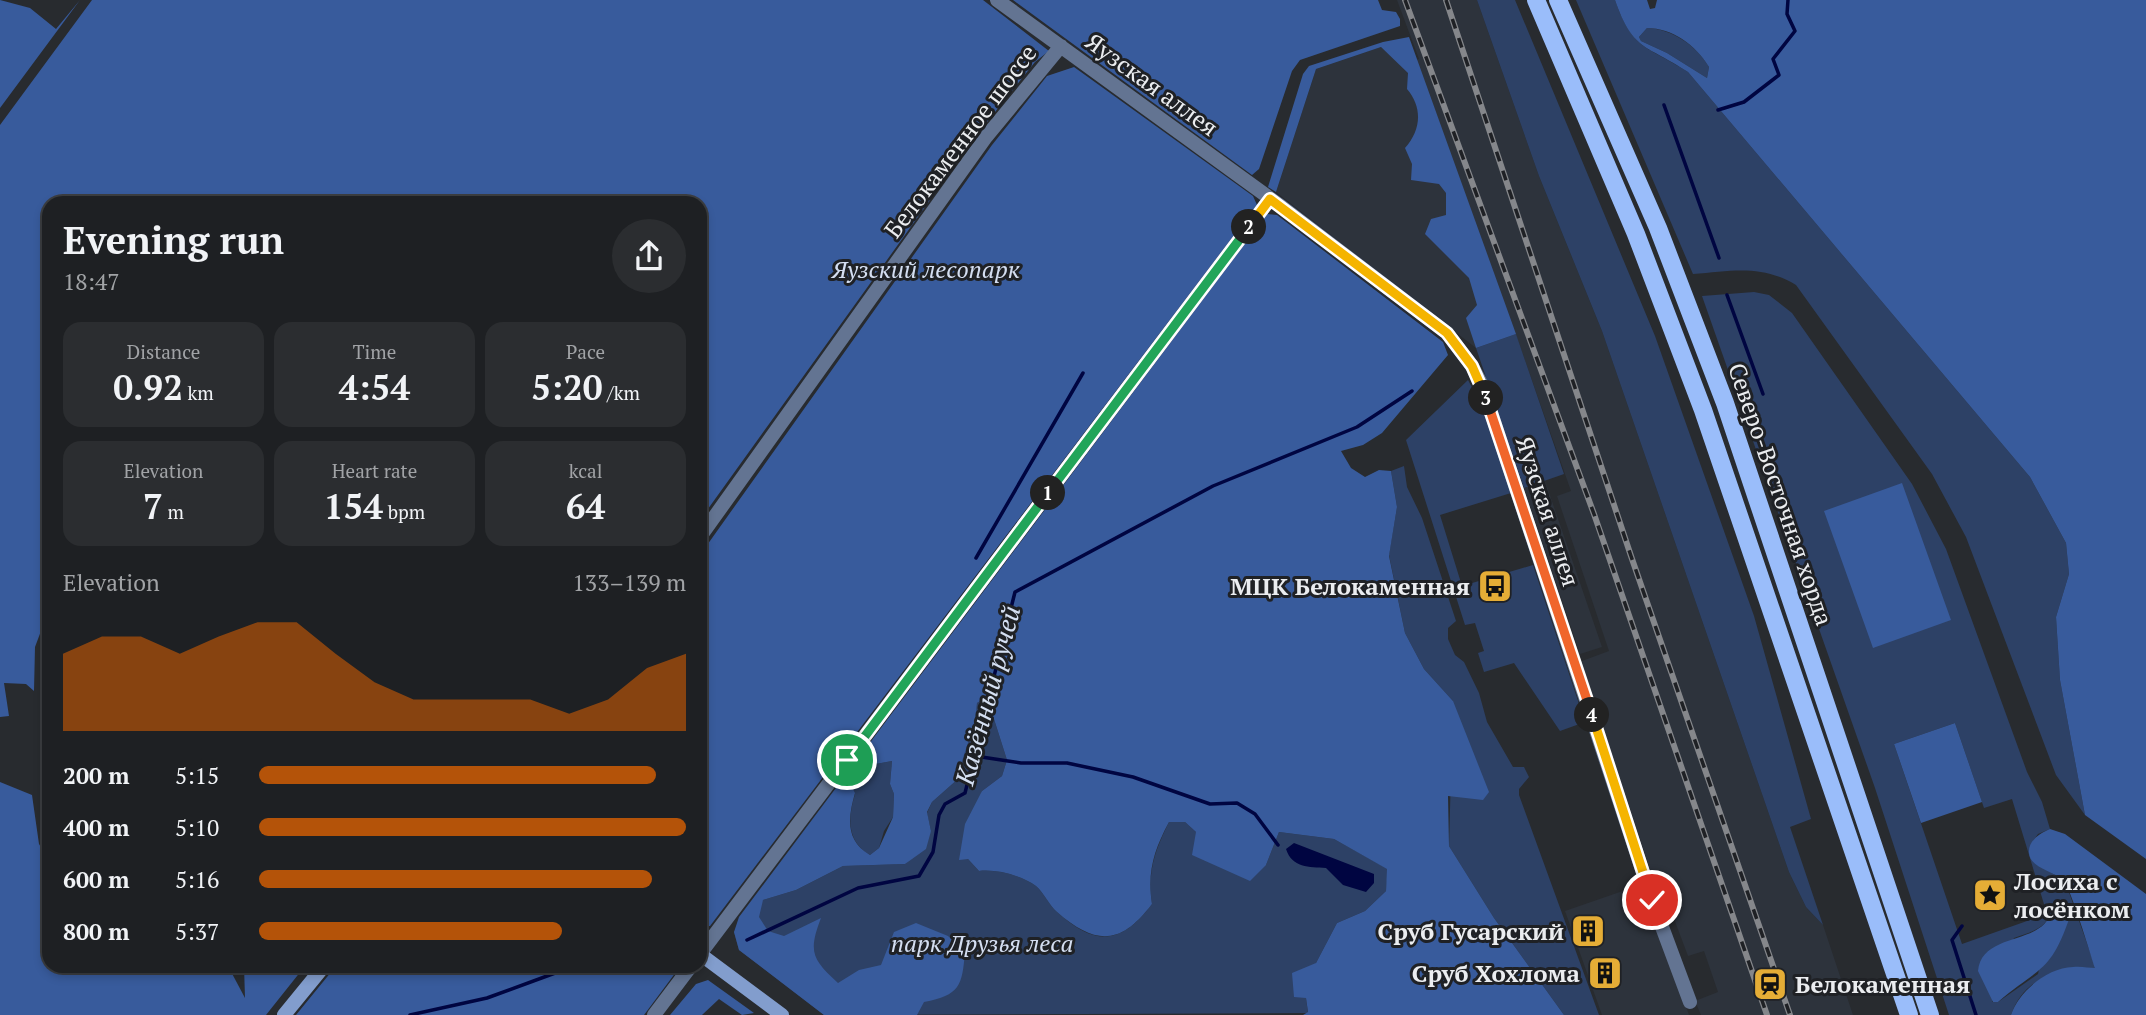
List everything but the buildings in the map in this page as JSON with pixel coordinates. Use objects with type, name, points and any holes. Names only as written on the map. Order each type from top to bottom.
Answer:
[{"type":"main road","name":"Северо-Восточная хорда","points":[[1536,0],[1636,234],[1703,410],[1909,1015]]},
{"type":"main road","name":"Северо-Восточная хорда","points":[[1558,0],[1658,228],[1725,403],[1930,1015]]},
{"type":"street","name":"Яузская аллея","points":[[997,0],[1270,199],[1447,333],[1472,366],[1486,398],[1652,900],[1690,1002]]},
{"type":"street","name":"Белокаменное шоссе","points":[[707,527],[986,136],[1060,46]]},
{"type":"street","points":[[707,945],[1270,199]]},
{"type":"street","points":[[707,959],[782,1015]]},
{"type":"street","points":[[284,1015],[318,973]]},
{"type":"street","points":[[654,1015],[686,973]]},
{"type":"shaded area","points":[[1397,0],[1477,0],[1539,176],[1602,331],[1789,872],[1806,907],[1823,925],[1853,1015],[1701,1015],[1695,1001],[1718,992],[1704,951],[1688,956],[1664,892],[1658,893],[1583,667],[1582,661],[1609,651],[1557,496],[1571,491],[1516,335],[1476,348],[1276,192],[1316,69],[1381,47],[1401,64],[1419,59]]},
{"type":"shaded area","points":[[1545,481],[1602,647],[1580,654],[1524,488]]},
{"type":"shaded area","points":[[1294,843],[1374,874],[1374,883],[1366,892],[1343,885],[1326,868],[1307,867],[1297,863],[1286,849]]},
{"type":"shaded area","points":[[1643,884],[1689,1015],[1602,1015],[1565,911]]},
{"type":"green space","points":[[0,0],[30,8],[56,29],[80,0],[0,108]]},
{"type":"green space","points":[[92,0],[983,0],[1049,51],[1035,62],[979,132],[707,510],[707,196],[42,196],[42,639],[41,631],[35,647],[34,691],[26,684],[4,683],[9,716],[0,717],[0,125]]},
{"type":"green space","points":[[1013,0],[1378,0],[1382,10],[1396,12],[1400,26],[1300,60],[1292,71],[1259,169],[1252,175]]},
{"type":"green space","points":[[1477,0],[1515,0],[1655,336],[1754,616],[1811,819],[1790,827],[1823,925],[1806,907],[1789,872],[1602,331],[1539,176]]},
{"type":"green space","points":[[1576,0],[1615,0],[1628,29],[1642,45],[1688,72],[2030,477],[2066,543],[2069,574],[2056,617],[2060,680],[2085,815],[2056,775],[1966,537],[1932,474],[1796,285],[1771,274],[1746,270],[1693,274]]},
{"type":"green space","points":[[1615,0],[1647,0],[1650,9],[1655,8],[1657,0],[2146,0],[2146,859],[2085,815],[2060,680],[2056,617],[2069,574],[2066,543],[2030,477],[1688,72],[1643,45],[1628,29]],"holes":[[[1647,28],[1674,35],[1690,45],[1709,67],[1707,78],[1667,53],[1641,41],[1639,37]]]},
{"type":"green space","points":[[1647,28],[1665,31],[1690,45],[1709,67],[1707,78],[1667,53],[1641,41],[1639,37]]},
{"type":"green space","points":[[1409,37],[1516,334],[1476,348],[1466,318],[1477,305],[1469,278],[1425,234],[1431,219],[1446,215],[1446,193],[1439,184],[1411,180],[1412,164],[1405,148],[1417,126],[1418,111],[1407,89],[1408,73],[1381,47],[1316,69],[1276,192],[1268,187],[1303,74],[1309,66],[1383,42]]},
{"type":"green space","name":"Яузский лесопарк","points":[[1074,67],[1253,196],[1257,205],[710,926],[707,926],[707,545],[992,145],[1047,76]]},
{"type":"green space","points":[[1267,214],[1277,215],[1443,342],[1448,355],[1382,433],[1363,445],[1341,451],[1351,468],[1365,477],[1379,470],[1391,471],[1397,507],[1389,556],[1405,633],[1424,669],[1453,701],[1489,792],[1483,800],[1448,796],[1449,846],[1494,918],[1564,1015],[1303,1015],[1308,1012],[1306,998],[1294,997],[1292,973],[1316,963],[1337,923],[1365,911],[1386,891],[1387,869],[1334,839],[1279,832],[1266,865],[1250,881],[1192,855],[1196,832],[1185,822],[1169,822],[1153,862],[1150,882],[1152,904],[1141,918],[1119,934],[1096,935],[1084,931],[1057,912],[1030,882],[1008,874],[979,871],[968,859],[959,860],[965,824],[982,791],[1002,776],[1007,760],[987,697],[977,703],[958,779],[932,802],[927,812],[931,831],[926,849],[905,864],[843,866],[796,890],[763,900],[759,917],[768,931],[784,936],[821,918],[815,939],[815,954],[823,968],[838,983],[859,970],[881,965],[894,932],[916,923],[948,936],[965,952],[960,981],[952,992],[924,1002],[917,1015],[824,1015],[739,950],[734,932],[739,917]],"holes":[[[892,761],[890,784],[894,794],[893,817],[879,848],[870,855],[852,836],[850,819],[855,793],[850,783],[865,766]]]},
{"type":"green space","points":[[1754,292],[1769,295],[1792,313],[1912,484],[1946,549],[2050,829],[2038,834],[2031,844],[2034,862],[2065,881],[2096,969],[2056,972],[2044,977],[2024,992],[2011,1015],[1949,1015],[1875,788],[1702,296]],"holes":[[[1955,723],[1984,808],[2012,799],[2047,914],[1962,944],[1894,744]],[[2051,911],[2038,974],[1998,1002],[1992,1002],[2014,938],[2042,926]]]},
{"type":"green space","points":[[1516,334],[1564,474],[1524,488],[1476,348]]},
{"type":"green space","points":[[1468,380],[1483,408],[1511,493],[1440,515],[1462,586],[1533,565],[1585,722],[1560,731],[1514,663],[1484,672],[1478,653],[1484,651],[1475,623],[1465,625],[1406,440]]},
{"type":"green space","points":[[1404,466],[1407,487],[1422,518],[1456,621],[1448,628],[1448,639],[1455,655],[1464,662],[1479,693],[1487,722],[1513,767],[1524,767],[1529,777],[1519,789],[1519,795],[1599,1015],[1564,1015],[1494,918],[1449,846],[1453,701],[1424,669],[1405,633],[1389,555],[1397,507],[1391,471]]},
{"type":"green space","points":[[1902,483],[1951,620],[1873,648],[1824,511]]},
{"type":"green space","name":"парк Друзья леса","points":[[987,697],[1007,760],[1002,776],[982,791],[968,859],[979,871],[1008,874],[1030,882],[1057,912],[1084,931],[1096,936],[1119,934],[1141,918],[1152,904],[1153,862],[1169,822],[1185,822],[1196,832],[1266,865],[1279,832],[1334,839],[1388,869],[1386,891],[1365,911],[1337,923],[1316,963],[1306,998],[1308,1013],[824,1015],[739,950],[734,932],[763,900],[796,890],[843,866],[905,864],[931,831],[927,813],[932,802],[958,779],[962,752],[973,734],[977,703]]},
{"type":"green space","points":[[1955,723],[1982,802],[1921,823],[1894,744]]},
{"type":"green space","points":[[892,761],[890,784],[894,794],[893,817],[884,831],[879,848],[870,855],[853,836],[850,820],[855,794],[850,783],[865,766]]},
{"type":"green space","points":[[0,782],[32,795],[42,849],[42,973],[232,973],[245,998],[244,973],[299,973],[266,1015],[0,1015]]},
{"type":"green space","points":[[2050,829],[2065,834],[2146,894],[2146,1015],[2011,1015],[2020,998],[2044,976],[2063,968],[2095,968],[2066,885],[2059,877],[2038,866],[2030,858],[2029,848],[2033,841]]},
{"type":"green space","points":[[2060,907],[2070,916],[2050,959],[1998,1002],[1993,1002],[1978,971],[1982,958],[2001,944],[2037,930],[2046,922],[2051,911]]},
{"type":"green space","points":[[330,973],[675,973],[644,1015],[296,1015]]},
{"type":"green space","points":[[708,980],[754,1013],[742,1015],[719,999],[702,1015],[670,1015],[696,984]]},
{"type":"waterway","name":"Казённый ручей","points":[[1718,110],[1744,102],[1779,75],[1773,59],[1795,31],[1787,14],[1788,0]]},
{"type":"waterway","points":[[1664,105],[1719,258]]},
{"type":"waterway","points":[[1727,295],[1763,394]]},
{"type":"waterway","points":[[976,558],[1083,373]]},
{"type":"waterway","name":"Казённый ручей","points":[[747,940],[858,888],[919,876],[933,852],[939,815],[945,804],[965,793],[1015,592],[1213,486],[1357,427],[1412,391]]},
{"type":"waterway","points":[[975,756],[1021,763],[1067,763],[1133,777],[1210,804],[1237,803],[1255,814],[1278,845]]},
{"type":"waterway","points":[[1962,926],[1952,940],[1976,1015]]},
{"type":"waterway","name":"Казённый ручей","points":[[410,1015],[487,998],[555,973]]},
{"type":"railway","points":[[1405,0],[1594,514],[1767,1015]]},
{"type":"railway","points":[[1446,0],[1631,556],[1790,1015]]},
{"type":"place","name":"МЦК Белокаменная","points":[[1495,586]]},
{"type":"place","name":"Лосиха с лосёнком","points":[[1990,895]]},
{"type":"place","name":"Сруб Гусарский","points":[[1588,931]]},
{"type":"place","name":"Сруб Хохлома","points":[[1605,973]]},
{"type":"place","name":"Белокаменная","points":[[1770,984]]},
{"type":"route","points":[[847,760],[1270,199],[1447,333],[1472,366],[1482,386],[1652,900]]}]
